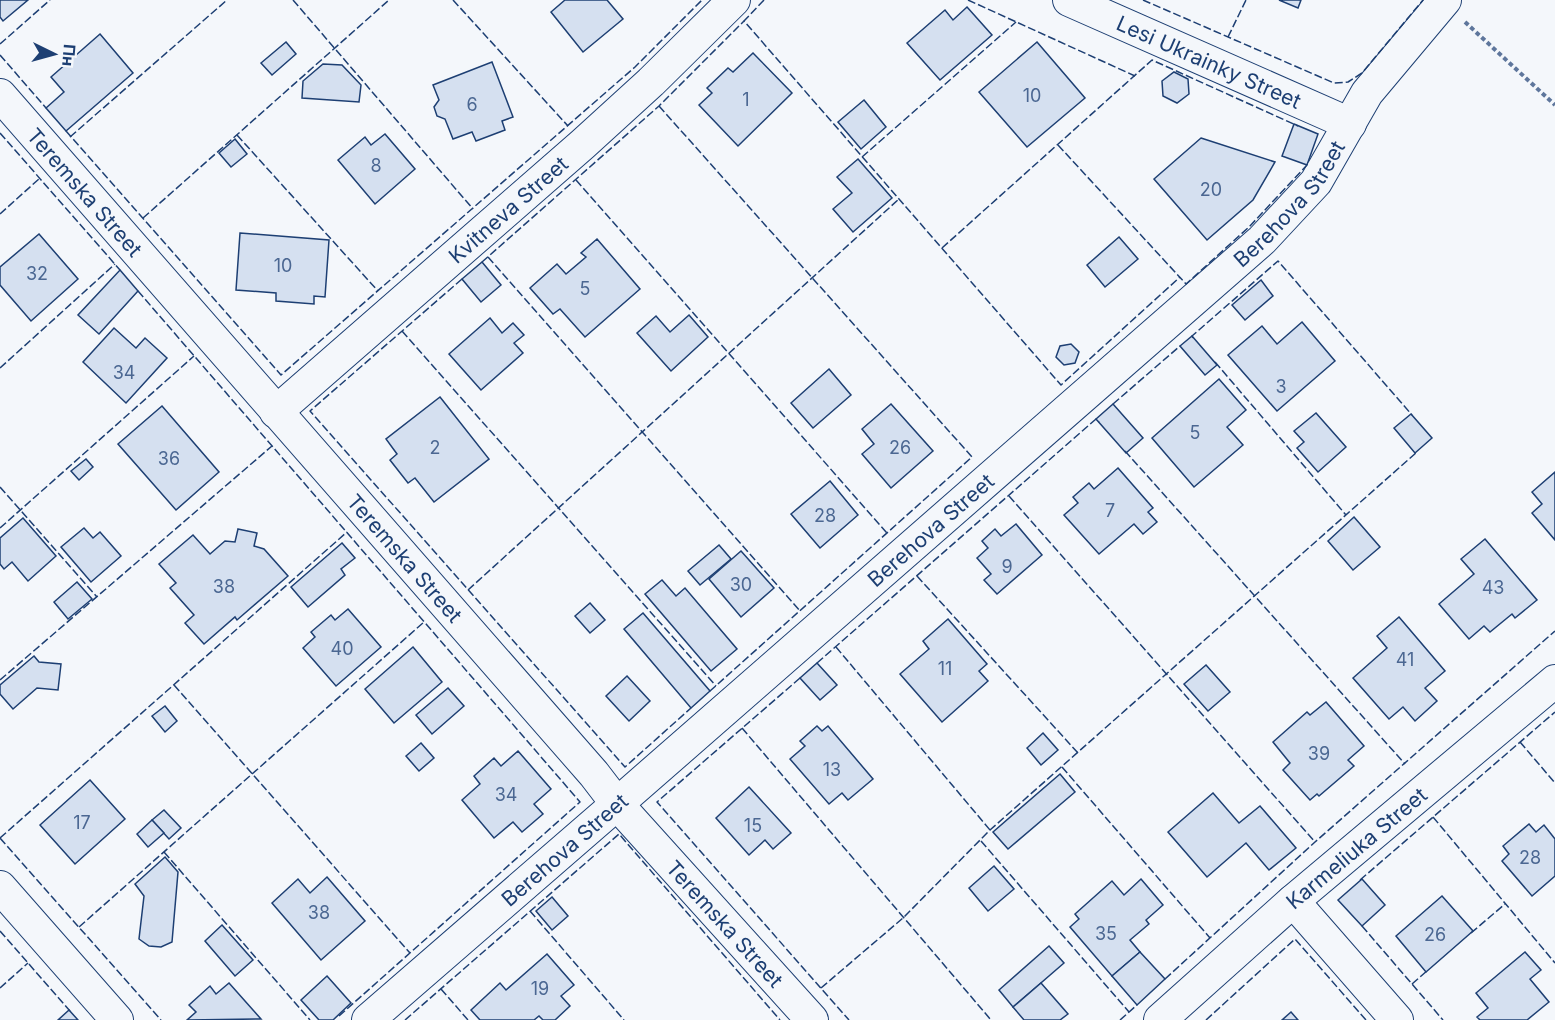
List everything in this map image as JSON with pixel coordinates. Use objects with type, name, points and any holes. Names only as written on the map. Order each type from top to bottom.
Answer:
[{"type":"street","name":"Kvitneva Street","points":[[276,412],[592,136],[651,82],[734,0]]},
{"type":"street","name":"Lesi Ukrainky Street","points":[[1069,0],[1350,124]]},
{"type":"street","name":"Berehova Street","points":[[368,1020],[1262,240],[1316,182],[1367,93],[1444,1]]},
{"type":"street","name":"Teremska Street","points":[[0,95],[594,774],[617,804],[812,1020]]},
{"type":"street","name":"Karmeliuka Street","points":[[1160,1020],[1293,901],[1555,681]]},
{"type":"street","points":[[0,887],[117,1020]]},
{"type":"street","points":[[1293,901],[1397,1020]]},
{"type":"path","points":[[1444,1],[1555,105]]},
{"type":"building","points":[[0,0],[28,0],[3,21],[0,17]]},
{"type":"building","points":[[565,0],[607,0],[623,19],[583,52],[551,12]]},
{"type":"building","points":[[1279,0],[1301,0],[1298,8]]},
{"type":"building","points":[[967,7],[992,35],[940,80],[907,43],[945,10],[953,20]]},
{"type":"building","points":[[100,34],[133,73],[66,131],[46,108],[64,92],[51,77]]},
{"type":"building","points":[[286,42],[296,54],[272,75],[261,63]]},
{"type":"building","points":[[1037,42],[1085,98],[1027,147],[979,92]]},
{"type":"building","points":[[753,53],[792,93],[738,146],[699,105],[712,93],[707,88],[728,68],[733,72]]},
{"type":"building","points":[[492,62],[513,117],[502,121],[505,130],[476,141],[472,132],[453,139],[445,119],[437,116],[434,107],[439,100],[433,85]]},
{"type":"building","points":[[323,64],[342,65],[361,85],[359,102],[302,98],[303,81]]},
{"type":"building","points":[[1174,72],[1188,79],[1189,94],[1177,103],[1163,96],[1162,81]]},
{"type":"building","points":[[864,100],[886,127],[861,149],[838,122]]},
{"type":"building","points":[[1294,124],[1318,134],[1307,165],[1282,156]]},
{"type":"building","points":[[385,134],[415,169],[375,204],[338,160],[365,137],[371,145]]},
{"type":"building","points":[[1201,138],[1275,162],[1253,200],[1207,240],[1154,179]]},
{"type":"building","points":[[235,139],[247,154],[231,167],[219,153]]},
{"type":"building","points":[[858,159],[892,198],[853,232],[833,209],[852,193],[837,177]]},
{"type":"building","points":[[240,233],[329,240],[325,297],[314,296],[314,304],[276,301],[276,293],[236,290]]},
{"type":"building","points":[[39,234],[78,279],[31,321],[0,285],[0,267]]},
{"type":"building","points":[[1119,237],[1138,259],[1105,287],[1087,265]]},
{"type":"building","points":[[597,239],[640,289],[585,337],[560,309],[553,314],[530,288],[557,264],[566,274],[586,257],[581,253]]},
{"type":"building","points":[[482,262],[501,285],[481,302],[462,279]]},
{"type":"building","points":[[120,270],[138,291],[99,334],[78,315]]},
{"type":"building","points":[[1261,280],[1273,296],[1245,320],[1232,305]]},
{"type":"building","points":[[689,315],[708,337],[671,371],[637,333],[656,316],[670,332]]},
{"type":"building","points":[[490,318],[502,333],[513,323],[524,335],[514,343],[523,353],[481,390],[449,354]]},
{"type":"building","points":[[1302,322],[1335,361],[1277,411],[1228,355],[1262,326],[1277,344]]},
{"type":"building","points":[[114,328],[136,348],[145,338],[167,358],[126,403],[83,362]]},
{"type":"building","points":[[1192,336],[1217,365],[1205,375],[1180,346]]},
{"type":"building","points":[[1071,344],[1079,352],[1075,363],[1064,365],[1056,357],[1060,346]]},
{"type":"building","points":[[829,369],[851,395],[813,428],[791,403]]},
{"type":"building","points":[[1219,379],[1246,410],[1227,427],[1243,445],[1194,487],[1152,438]]},
{"type":"building","points":[[440,397],[489,459],[434,502],[415,478],[408,483],[390,460],[397,454],[386,439]]},
{"type":"building","points":[[891,404],[933,451],[891,488],[862,454],[874,444],[862,429]]},
{"type":"building","points":[[1113,404],[1143,438],[1126,453],[1096,419]]},
{"type":"building","points":[[162,406],[219,472],[176,510],[118,444]]},
{"type":"building","points":[[1316,413],[1346,447],[1318,472],[1297,448],[1304,442],[1294,431]]},
{"type":"building","points":[[1411,414],[1432,438],[1415,453],[1394,428]]},
{"type":"building","points":[[86,459],[93,467],[79,480],[71,471]]},
{"type":"building","points":[[1118,468],[1153,508],[1148,512],[1157,522],[1143,534],[1134,524],[1099,554],[1064,515],[1078,503],[1073,497],[1089,483],[1094,489]]},
{"type":"building","points":[[1555,472],[1555,540],[1532,513],[1542,504],[1532,492]]},
{"type":"building","points":[[830,481],[858,515],[820,548],[791,514]]},
{"type":"building","points":[[1354,517],[1380,547],[1353,570],[1328,541]]},
{"type":"building","points":[[23,518],[56,556],[28,581],[12,562],[4,569],[0,564],[0,538]]},
{"type":"building","points":[[1016,524],[1042,555],[997,594],[984,580],[991,574],[977,558],[988,548],[982,541],[995,529],[1001,536]]},
{"type":"building","points":[[84,528],[93,538],[100,532],[121,556],[91,582],[61,547]]},
{"type":"building","points":[[238,529],[257,533],[254,546],[264,549],[288,576],[237,620],[235,617],[204,644],[185,623],[194,615],[170,588],[176,583],[159,564],[193,535],[210,554],[225,541],[235,542]]},
{"type":"building","points":[[1485,539],[1537,600],[1515,618],[1512,614],[1490,632],[1484,626],[1469,639],[1439,604],[1474,574],[1461,559]]},
{"type":"building","points":[[342,543],[355,558],[341,569],[345,575],[308,607],[291,587]]},
{"type":"building","points":[[719,545],[731,559],[700,585],[688,571]]},
{"type":"building","points":[[741,551],[774,588],[741,617],[709,579]]},
{"type":"building","points":[[662,580],[676,596],[685,588],[737,649],[711,671],[645,594]]},
{"type":"building","points":[[77,582],[92,599],[68,619],[54,602]]},
{"type":"building","points":[[590,603],[605,620],[590,633],[575,616]]},
{"type":"building","points":[[348,609],[381,647],[336,686],[303,648],[315,637],[311,632],[331,615],[335,620]]},
{"type":"building","points":[[643,613],[710,691],[691,708],[624,629]]},
{"type":"building","points":[[1399,617],[1445,671],[1425,688],[1437,701],[1415,721],[1403,707],[1389,719],[1353,678],[1387,648],[1377,636]]},
{"type":"building","points":[[948,619],[987,664],[979,671],[988,681],[942,722],[900,674],[929,649],[923,641]]},
{"type":"building","points":[[413,647],[442,682],[394,723],[365,689]]},
{"type":"building","points":[[34,656],[39,662],[61,664],[58,690],[37,688],[13,709],[0,694],[0,685]]},
{"type":"building","points":[[817,663],[837,685],[820,700],[800,678]]},
{"type":"building","points":[[1206,665],[1230,692],[1208,711],[1184,684]]},
{"type":"building","points":[[627,676],[650,701],[629,721],[606,696]]},
{"type":"building","points":[[448,688],[464,706],[432,734],[416,715]]},
{"type":"building","points":[[1326,702],[1364,746],[1348,760],[1354,766],[1319,796],[1317,794],[1310,800],[1283,770],[1290,763],[1273,742],[1307,712],[1310,715]]},
{"type":"building","points":[[165,706],[177,721],[165,732],[152,716]]},
{"type":"building","points":[[817,726],[822,731],[828,726],[873,779],[848,800],[842,793],[829,804],[790,759],[805,746],[800,741]]},
{"type":"building","points":[[1043,733],[1058,750],[1041,765],[1027,748]]},
{"type":"building","points":[[421,743],[434,758],[419,771],[406,756]]},
{"type":"building","points":[[518,751],[551,789],[534,804],[543,814],[522,832],[513,822],[494,838],[462,800],[480,784],[474,776],[494,758],[501,766]]},
{"type":"building","points":[[1060,774],[1075,792],[1008,849],[993,832]]},
{"type":"building","points":[[90,780],[125,819],[75,864],[40,825]]},
{"type":"building","points":[[749,787],[791,833],[773,849],[765,840],[749,855],[716,818]]},
{"type":"building","points":[[1213,793],[1239,823],[1260,806],[1296,848],[1269,870],[1246,843],[1207,877],[1168,832]]},
{"type":"building","points":[[164,810],[181,828],[169,839],[152,820]]},
{"type":"building","points":[[152,820],[164,833],[148,847],[137,834]]},
{"type":"building","points":[[1529,824],[1536,832],[1544,825],[1555,839],[1555,876],[1532,896],[1502,861],[1509,854],[1503,846]]},
{"type":"building","points":[[165,857],[178,872],[172,942],[161,947],[149,946],[139,939],[144,896],[135,884]]},
{"type":"building","points":[[994,866],[1014,889],[988,911],[969,888]]},
{"type":"building","points":[[327,877],[365,921],[321,960],[272,903],[298,879],[310,893]]},
{"type":"building","points":[[1141,879],[1163,905],[1146,920],[1149,924],[1130,940],[1140,952],[1112,976],[1070,927],[1079,919],[1075,914],[1112,881],[1124,895]]},
{"type":"building","points":[[1362,879],[1385,905],[1362,926],[1338,900]]},
{"type":"building","points":[[1442,896],[1473,931],[1426,972],[1396,936]]},
{"type":"building","points":[[552,897],[568,916],[552,930],[536,911]]},
{"type":"building","points":[[222,925],[253,960],[235,976],[205,941]]},
{"type":"building","points":[[1049,946],[1064,963],[1013,1007],[999,990]]},
{"type":"building","points":[[1140,952],[1165,979],[1137,1005],[1112,976]]},
{"type":"building","points":[[1525,952],[1541,970],[1530,979],[1549,1002],[1527,1020],[1480,1020],[1477,1017],[1488,1008],[1476,993]]},
{"type":"building","points":[[547,954],[574,985],[561,996],[570,1006],[555,1020],[543,1020],[539,1016],[534,1020],[480,1020],[471,1010],[500,983],[506,990]]},
{"type":"building","points":[[327,976],[351,1003],[333,1020],[319,1020],[301,1000]]},
{"type":"building","points":[[229,983],[261,1019],[187,1020],[196,1012],[189,1005],[210,986],[216,994]]},
{"type":"building","points":[[1041,983],[1068,1014],[1060,1020],[1024,1020],[1013,1007]]},
{"type":"building","points":[[69,1010],[78,1020],[58,1020]]},
{"type":"building","points":[[1291,1012],[1298,1020],[1282,1020]]},
{"type":"fence","points":[[0,44],[50,0]]},
{"type":"fence","points":[[70,137],[227,0]]},
{"type":"fence","points":[[293,0],[473,209]]},
{"type":"fence","points":[[143,218],[389,0]]},
{"type":"fence","points":[[453,0],[568,126]]},
{"type":"fence","points":[[66,131],[281,375],[635,67],[702,0]]},
{"type":"fence","points":[[764,0],[744,21],[1061,385],[1180,277]]},
{"type":"fence","points":[[968,0],[1135,76]]},
{"type":"fence","points":[[1143,0],[1334,83],[1348,82],[1362,73],[1423,0]]},
{"type":"fence","points":[[1228,37],[1246,0]]},
{"type":"fence","points":[[482,262],[659,106],[744,21]]},
{"type":"fence","points":[[862,157],[1016,22]]},
{"type":"fence","points":[[0,55],[46,108]]},
{"type":"fence","points":[[942,248],[1152,60],[1298,126]]},
{"type":"fence","points":[[659,106],[972,457],[710,691]]},
{"type":"fence","points":[[0,133],[120,270]]},
{"type":"fence","points":[[237,135],[378,291]]},
{"type":"fence","points":[[1058,145],[1186,284],[1249,227],[1307,165],[1308,161]]},
{"type":"fence","points":[[0,214],[40,178]]},
{"type":"fence","points":[[576,180],[887,533]]},
{"type":"fence","points":[[468,590],[899,199]]},
{"type":"fence","points":[[488,257],[800,611]]},
{"type":"fence","points":[[1193,338],[1192,336],[1278,261],[1412,415]]},
{"type":"fence","points":[[0,368],[115,264]]},
{"type":"fence","points":[[462,279],[310,411],[625,767],[691,708]]},
{"type":"fence","points":[[138,291],[580,802],[339,1016]]},
{"type":"fence","points":[[402,331],[716,686]]},
{"type":"fence","points":[[1113,404],[1180,346]]},
{"type":"fence","points":[[0,528],[194,356]]},
{"type":"fence","points":[[1215,362],[1346,515]]},
{"type":"fence","points":[[817,663],[1096,419],[1099,422]]},
{"type":"fence","points":[[0,680],[272,446]]},
{"type":"fence","points":[[1125,451],[1405,764]]},
{"type":"fence","points":[[821,988],[903,918],[990,830],[1417,452]]},
{"type":"fence","points":[[0,487],[97,597]]},
{"type":"fence","points":[[1009,496],[1315,842]]},
{"type":"fence","points":[[0,838],[347,532]]},
{"type":"fence","points":[[917,576],[1078,753]]},
{"type":"fence","points":[[79,927],[424,622]]},
{"type":"fence","points":[[1165,979],[1315,842],[1555,631]]},
{"type":"fence","points":[[836,647],[990,830]]},
{"type":"fence","points":[[800,678],[657,802],[849,1020]]},
{"type":"fence","points":[[174,685],[410,953]]},
{"type":"fence","points":[[1360,880],[1555,712]]},
{"type":"fence","points":[[742,728],[991,1020]]},
{"type":"fence","points":[[1520,742],[1555,783]]},
{"type":"fence","points":[[1062,767],[1210,938]]},
{"type":"fence","points":[[1433,817],[1555,963]]},
{"type":"fence","points":[[405,1020],[619,834],[780,1020]]},
{"type":"fence","points":[[0,838],[161,1020]]},
{"type":"fence","points":[[981,841],[1129,1012]]},
{"type":"fence","points":[[164,852],[310,1020]]},
{"type":"fence","points":[[1471,933],[1505,904]]},
{"type":"fence","points":[[530,911],[624,1020]]},
{"type":"fence","points":[[1362,926],[1443,1020]]},
{"type":"fence","points":[[0,931],[70,1011]]},
{"type":"fence","points":[[1206,1020],[1295,939],[1366,1020]]},
{"type":"fence","points":[[0,988],[28,963]]},
{"type":"fence","points":[[1412,984],[1428,970]]},
{"type":"fence","points":[[441,989],[468,1020]]},
{"type":"fence","points":[[1120,1020],[1137,1005]]}]
